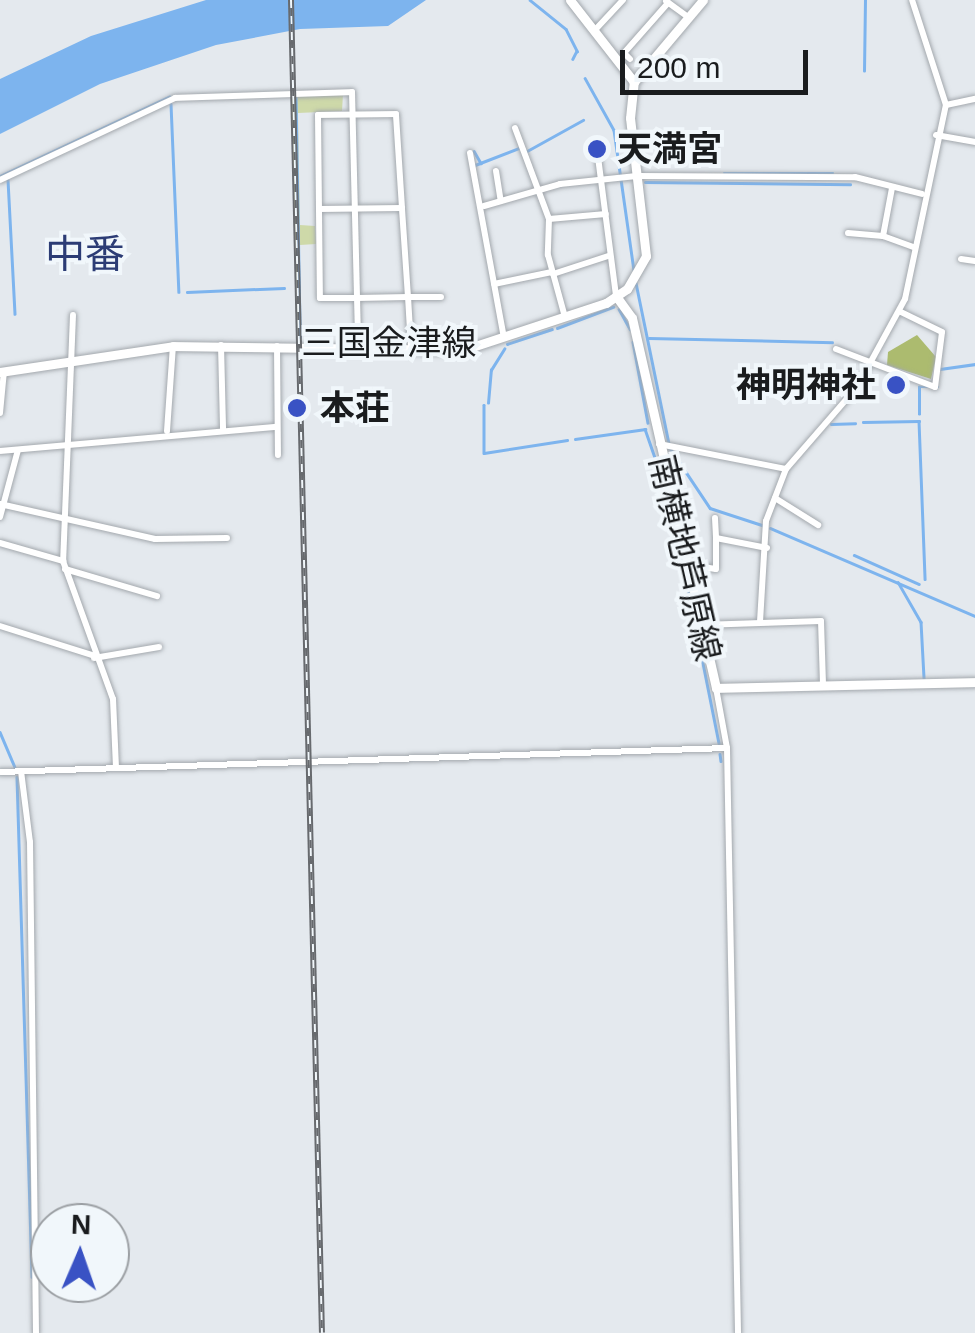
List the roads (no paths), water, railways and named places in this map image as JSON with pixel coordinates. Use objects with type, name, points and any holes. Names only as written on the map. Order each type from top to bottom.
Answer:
[{"type":"main road","points":[[570,0],[634,82],[703,0]]},
{"type":"main road","name":"三国金津線","points":[[2,371],[173,346],[277,343],[463,350],[565,318],[616,296],[646,256],[637,176],[634,82]]},
{"type":"main road","name":"南横地芦原線","points":[[616,296],[632,318],[716,688],[975,682]]},
{"type":"street","points":[[595,30],[623,0]]},
{"type":"street","points":[[760,622],[775,498],[786,469],[873,363],[886,325],[901,312],[922,194],[946,105],[912,0]]},
{"type":"street","points":[[630,58],[624,52],[666,1],[689,18]]},
{"type":"street","points":[[0,180],[175,98],[352,92],[358,346]]},
{"type":"street","points":[[946,105],[975,99]]},
{"type":"street","points":[[411,347],[408,297],[396,114],[318,115],[320,298],[357,298],[408,297],[441,297]]},
{"type":"street","points":[[514,128],[549,219],[552,273],[565,318]]},
{"type":"street","points":[[936,136],[975,142]]},
{"type":"street","points":[[470,152],[484,206],[504,339]]},
{"type":"street","points":[[598,157],[616,296]]},
{"type":"street","points":[[496,172],[501,201]]},
{"type":"street","points":[[484,206],[537,196],[560,184],[637,176],[855,177],[922,194]]},
{"type":"street","points":[[883,236],[892,188]]},
{"type":"street","points":[[319,209],[402,208]]},
{"type":"street","points":[[549,219],[606,214]]},
{"type":"street","points":[[848,233],[883,236],[914,247]]},
{"type":"street","points":[[494,284],[552,273],[608,256]]},
{"type":"street","points":[[962,258],[975,261]]},
{"type":"street","points":[[836,348],[935,387],[942,332],[901,312]]},
{"type":"street","points":[[73,315],[64,565],[93,657],[113,700],[116,768]]},
{"type":"street","points":[[277,343],[278,455]]},
{"type":"street","points":[[221,344],[223,429]]},
{"type":"street","points":[[167,431],[173,346]]},
{"type":"street","points":[[0,413],[2,371]]},
{"type":"street","points":[[0,451],[71,448],[167,431],[277,427]]},
{"type":"street","points":[[658,443],[786,469]]},
{"type":"street","points":[[0,516],[18,450]]},
{"type":"street","points":[[775,498],[818,525]]},
{"type":"street","points":[[3,504],[155,539],[227,538]]},
{"type":"street","points":[[690,566],[716,570],[716,518]]},
{"type":"street","points":[[716,538],[767,548]]},
{"type":"street","points":[[0,543],[158,596]]},
{"type":"street","points":[[702,624],[821,621],[822,686]]},
{"type":"street","points":[[0,626],[93,657],[158,647]]},
{"type":"street","points":[[716,688],[727,748],[738,1333]]},
{"type":"street","points":[[0,772],[727,748]]},
{"type":"street","points":[[21,771],[30,842],[36,1333]]},
{"type":"water","points":[[206,0],[426,0],[388,26],[300,29],[216,45],[100,84],[0,134],[0,79],[91,36]]},
{"type":"waterway","points":[[530,0],[566,29],[577,51],[573,59]]},
{"type":"waterway","points":[[864,71],[865,0]]},
{"type":"waterway","points":[[585,78],[614,130],[634,270]]},
{"type":"waterway","points":[[0,176],[169,97]]},
{"type":"waterway","points":[[296,97],[300,337]]},
{"type":"waterway","points":[[171,104],[179,292]]},
{"type":"waterway","points":[[527,151],[583,120]]},
{"type":"waterway","points":[[475,165],[519,148]]},
{"type":"waterway","points":[[474,151],[481,163]]},
{"type":"waterway","points":[[724,173],[833,173]]},
{"type":"waterway","points":[[8,180],[15,314]]},
{"type":"waterway","points":[[645,182],[850,184]]},
{"type":"waterway","points":[[636,283],[670,448],[710,508],[762,525]]},
{"type":"waterway","points":[[187,292],[284,288]]},
{"type":"waterway","points":[[557,328],[613,307]]},
{"type":"waterway","points":[[619,309],[630,329]]},
{"type":"waterway","points":[[507,344],[552,329]]},
{"type":"waterway","points":[[649,338],[832,342]]},
{"type":"waterway","points":[[633,342],[648,423]]},
{"type":"waterway","points":[[488,403],[491,370],[504,349]]},
{"type":"waterway","points":[[940,369],[975,364]]},
{"type":"waterway","points":[[919,414],[919,387],[938,387]]},
{"type":"waterway","points":[[484,405],[484,453],[567,440]]},
{"type":"waterway","points":[[863,422],[919,421],[925,579]]},
{"type":"waterway","points":[[831,424],[855,423]]},
{"type":"waterway","points":[[575,439],[645,429],[667,492]]},
{"type":"waterway","points":[[770,528],[975,616]]},
{"type":"waterway","points":[[681,553],[719,743]]},
{"type":"waterway","points":[[854,555],[919,584]]},
{"type":"waterway","points":[[898,582],[921,622],[924,678]]},
{"type":"waterway","points":[[0,732],[15,767]]},
{"type":"waterway","points":[[720,754],[721,761]]},
{"type":"waterway","points":[[17,777],[30,1210]]},
{"type":"railway","points":[[291,0],[322,1333]]},
{"type":"place","name":"天満宮","points":[[597,149]]},
{"type":"place","name":"神明神社","points":[[896,385]]},
{"type":"place","name":"本荘","points":[[297,408]]},
{"type":"district","name":"中番","points":[[85,254]]}]
